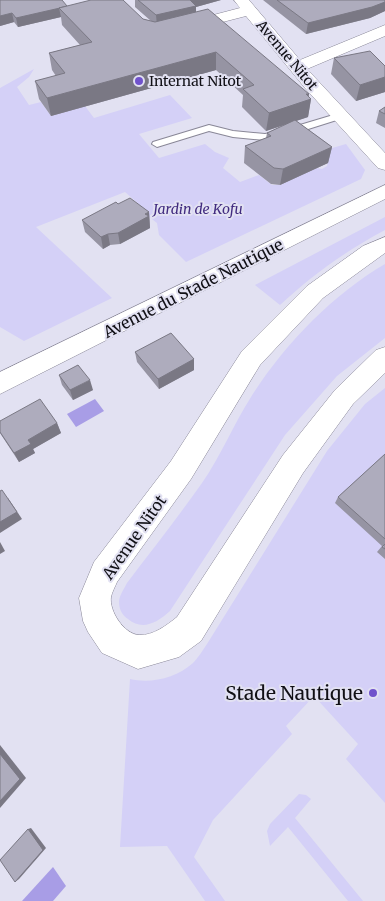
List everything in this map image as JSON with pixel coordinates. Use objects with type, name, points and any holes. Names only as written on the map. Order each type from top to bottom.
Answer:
[{"type":"street","name":"Avenue Nitot","points":[[170,30],[244,3],[297,67],[385,164]]},
{"type":"street","points":[[297,67],[385,30]]},
{"type":"street","name":"Avenue du Stade Nautique","points":[[0,384],[385,191]]},
{"type":"street","name":"Avenue Nitot","points":[[385,244],[371,251],[315,292],[251,358],[181,470],[106,573],[95,598],[99,621],[114,641],[138,652],[167,645],[189,629],[293,464],[344,396],[385,357]]},
{"type":"lane","points":[[157,144],[209,128],[233,134],[265,137],[282,134],[340,116]]},
{"type":"green space","name":"Jardin de Kofu","points":[[34,69],[29,77],[17,87],[29,105],[41,102],[51,116],[85,106],[94,118],[170,95],[192,118],[139,134],[159,158],[205,144],[215,152],[229,158],[223,168],[240,182],[259,175],[272,185],[281,185],[317,168],[322,169],[327,166],[328,162],[315,153],[346,144],[365,170],[361,179],[186,262],[159,235],[157,223],[139,209],[142,207],[125,192],[36,227],[112,298],[24,341],[0,327],[0,88]]},
{"type":"green space","points":[[385,217],[385,230],[330,264],[280,305],[255,285]]},
{"type":"green space","points":[[385,264],[385,338],[337,376],[285,435],[170,611],[160,619],[149,624],[133,623],[121,612],[119,602],[127,583],[202,483],[264,378],[294,340],[328,306],[365,276]]},
{"type":"green space","points":[[385,388],[385,803],[346,759],[358,744],[314,696],[286,726],[292,734],[213,820],[194,857],[225,901],[205,901],[167,846],[120,847],[130,679],[146,681],[171,676],[179,673],[195,661],[327,451],[365,404]]},
{"type":"green space","points":[[299,794],[306,795],[311,799],[295,818],[363,901],[348,901],[288,827],[270,846],[267,831],[270,824]]},
{"type":"shaded area","points":[[95,399],[104,411],[76,427],[67,414]]},
{"type":"shaded area","points":[[53,867],[66,886],[53,901],[22,901]]},
{"type":"building","points":[[0,0],[62,0],[67,6],[16,18],[12,13],[0,16]]},
{"type":"building","points":[[91,0],[123,0],[143,19],[155,22],[208,9],[309,94],[306,94],[311,99],[269,113],[243,89],[254,85],[216,52],[47,98],[35,81],[65,73],[49,53],[92,42],[59,8]]},
{"type":"building","points":[[138,0],[190,0],[196,6],[156,15]]},
{"type":"building","points":[[277,0],[385,0],[385,2],[308,23]]},
{"type":"building","points":[[370,51],[385,66],[385,77],[360,85],[334,58]]},
{"type":"building","points":[[385,107],[385,114],[379,111]]},
{"type":"building","points":[[295,120],[332,147],[283,169],[274,168],[245,146],[271,136],[267,133]]},
{"type":"building","points":[[130,198],[149,212],[145,214],[149,216],[118,233],[101,237],[82,220],[116,202],[118,204]]},
{"type":"building","points":[[171,333],[194,359],[158,379],[135,352]]},
{"type":"building","points":[[78,365],[90,380],[70,390],[59,375]]},
{"type":"building","points":[[40,399],[57,423],[28,440],[31,444],[14,453],[0,432],[0,421]]},
{"type":"building","points":[[385,454],[385,539],[338,497]]},
{"type":"building","points":[[2,490],[17,512],[0,522],[0,491]]},
{"type":"building","points":[[0,754],[20,779],[0,801]]},
{"type":"building","points":[[28,829],[43,850],[15,882],[0,860]]},
{"type":"place","name":"Internat Nitot","points":[[139,81]]},
{"type":"place","name":"Stade Nautique","points":[[373,693]]}]
